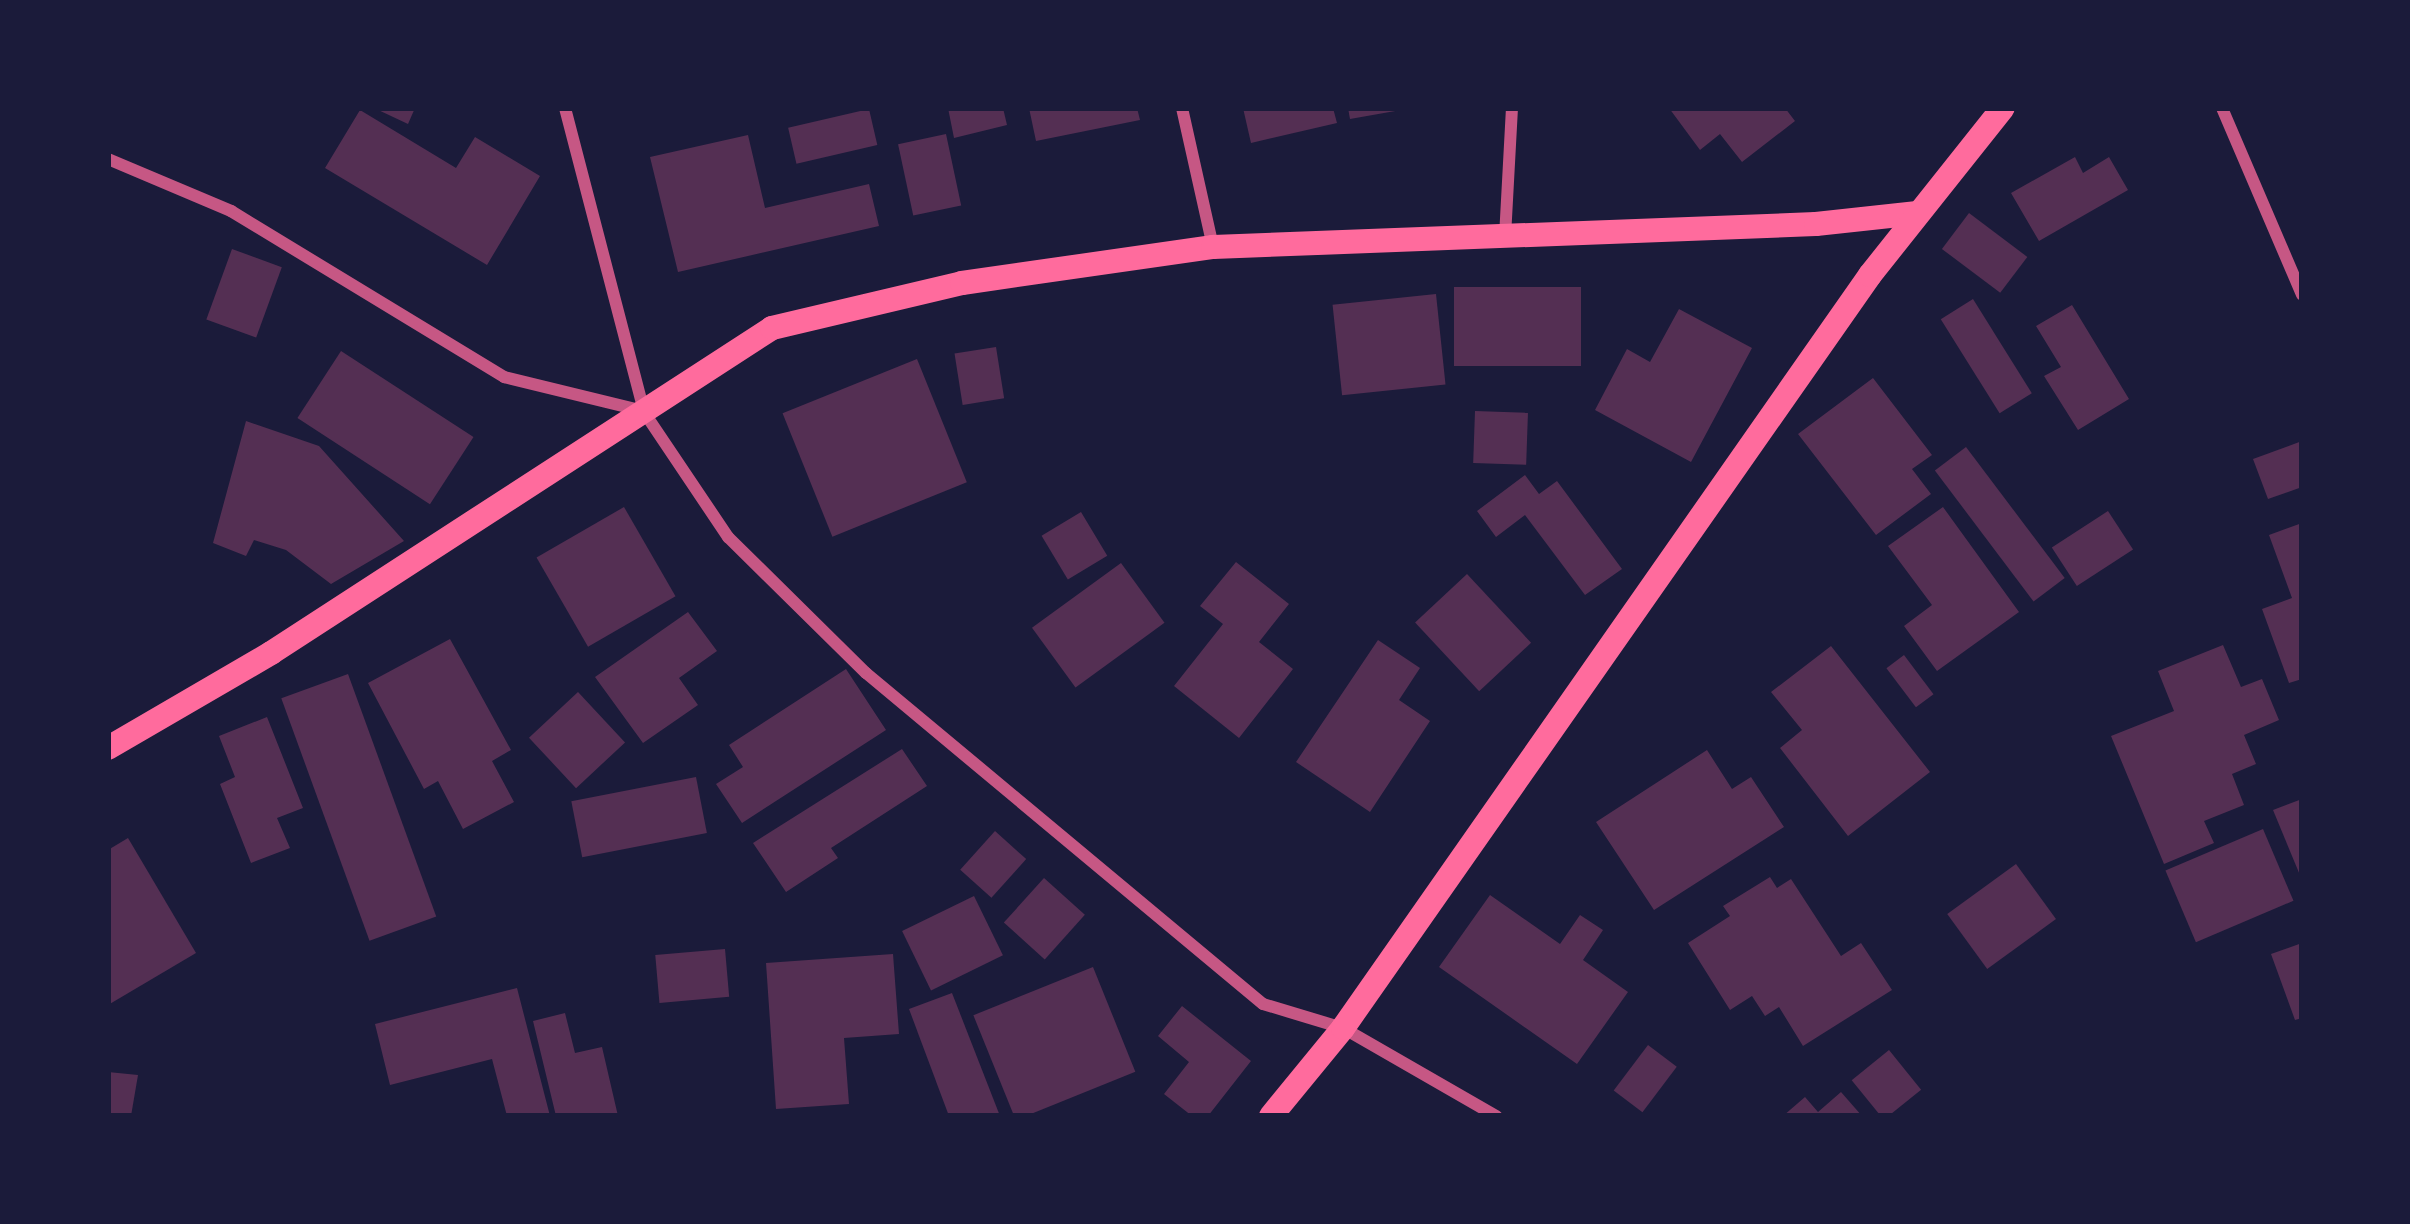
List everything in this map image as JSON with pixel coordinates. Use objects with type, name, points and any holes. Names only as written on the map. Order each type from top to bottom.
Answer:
[{"type":"main road","points":[[1271,1116],[1343,1028],[1378,971],[1917,213],[2002,108]]},
{"type":"main road","points":[[108,748],[272,652],[772,328],[962,283],[1214,247],[1505,237],[1917,213]]},
{"type":"street","points":[[565,108],[644,412],[728,537],[866,673],[1263,1004],[1343,1028],[1496,1116]]},
{"type":"street","points":[[1182,108],[1214,247]]},
{"type":"street","points":[[1505,237],[1512,108]]},
{"type":"street","points":[[2222,108],[2302,295]]},
{"type":"street","points":[[108,159],[232,211],[505,377],[644,412]]},
{"type":"building","points":[[374,108],[415,108],[408,124]]},
{"type":"building","points":[[948,108],[1003,108],[1007,125],[954,138]]},
{"type":"building","points":[[1029,108],[1137,108],[1140,120],[1036,141]]},
{"type":"building","points":[[1243,108],[1333,108],[1337,123],[1251,143]]},
{"type":"building","points":[[1348,108],[1401,108],[1401,110],[1350,119]]},
{"type":"building","points":[[1669,108],[1785,108],[1795,121],[1742,162],[1720,134],[1700,150]]},
{"type":"building","points":[[869,109],[877,145],[796,164],[788,128]]},
{"type":"building","points":[[360,110],[456,168],[475,137],[540,176],[487,265],[325,168]]},
{"type":"building","points":[[946,134],[961,205],[913,216],[898,144]]},
{"type":"building","points":[[748,135],[765,208],[869,184],[879,226],[678,272],[650,157]]},
{"type":"building","points":[[2075,157],[2083,173],[2109,157],[2128,190],[2039,241],[2011,193]]},
{"type":"building","points":[[1969,213],[2027,257],[2000,293],[1942,249]]},
{"type":"building","points":[[232,249],[282,267],[256,338],[206,319]]},
{"type":"building","points":[[1454,287],[1581,287],[1581,366],[1454,366]]},
{"type":"building","points":[[1436,294],[1446,385],[1342,395],[1333,305]]},
{"type":"building","points":[[1973,299],[2032,393],[2000,413],[1941,319]]},
{"type":"building","points":[[2072,305],[2129,399],[2078,430],[2044,376],[2061,367],[2036,326]]},
{"type":"building","points":[[1679,309],[1752,348],[1691,462],[1595,410],[1627,349],[1650,362]]},
{"type":"building","points":[[996,347],[1004,398],[963,405],[955,354]]},
{"type":"building","points":[[341,351],[474,437],[430,504],[297,418]]},
{"type":"building","points":[[917,359],[967,482],[832,537],[783,413]]},
{"type":"building","points":[[1873,378],[1932,455],[1912,469],[1931,494],[1876,535],[1798,434]]},
{"type":"building","points":[[1475,411],[1528,413],[1526,465],[1473,463]]},
{"type":"building","points":[[246,421],[319,446],[404,541],[331,584],[286,550],[254,540],[246,556],[213,543]]},
{"type":"building","points":[[2302,441],[2302,487],[2268,499],[2253,459]]},
{"type":"building","points":[[1966,447],[2065,578],[2034,601],[1935,470]]},
{"type":"building","points":[[1525,475],[1539,494],[1557,481],[1622,569],[1585,595],[1525,515],[1496,537],[1477,511]]},
{"type":"building","points":[[624,507],[676,596],[588,647],[537,558]]},
{"type":"building","points":[[1943,507],[2019,612],[1937,671],[1904,626],[1932,605],[1888,546]]},
{"type":"building","points":[[2108,511],[2133,550],[2077,586],[2052,547]]},
{"type":"building","points":[[1081,512],[1107,556],[1068,579],[1042,536]]},
{"type":"building","points":[[2302,523],[2302,679],[2289,683],[2262,609],[2292,598],[2269,535]]},
{"type":"building","points":[[1236,562],[1289,604],[1259,642],[1293,669],[1239,738],[1174,686],[1223,624],[1200,606]]},
{"type":"building","points":[[1121,563],[1164,623],[1076,688],[1032,628]]},
{"type":"building","points":[[1467,574],[1531,643],[1479,691],[1415,622]]},
{"type":"building","points":[[688,612],[717,651],[679,678],[698,705],[643,743],[595,677]]},
{"type":"building","points":[[450,639],[511,750],[492,761],[514,802],[463,829],[438,781],[424,789],[368,683]]},
{"type":"building","points":[[1378,640],[1420,668],[1399,700],[1430,721],[1370,812],[1296,762]]},
{"type":"building","points":[[2223,645],[2241,687],[2262,679],[2279,720],[2244,735],[2256,764],[2232,774],[2244,805],[2204,821],[2214,843],[2164,864],[2111,736],[2174,711],[2158,671]]},
{"type":"building","points":[[1831,646],[1930,772],[1848,836],[1780,748],[1802,730],[1771,692]]},
{"type":"building","points":[[1904,655],[1933,694],[1916,707],[1886,668]]},
{"type":"building","points":[[846,669],[886,730],[742,823],[716,784],[743,767],[729,745]]},
{"type":"building","points":[[348,674],[436,916],[370,941],[281,698]]},
{"type":"building","points":[[578,692],[625,742],[576,788],[529,738]]},
{"type":"building","points":[[267,717],[303,808],[277,818],[290,848],[251,863],[220,784],[235,777],[219,736]]},
{"type":"building","points":[[902,749],[927,786],[831,848],[838,858],[786,892],[753,843]]},
{"type":"building","points":[[1707,750],[1732,789],[1751,777],[1784,827],[1654,910],[1596,822]]},
{"type":"building","points":[[696,777],[707,833],[582,857],[571,801]]},
{"type":"building","points":[[2302,799],[2302,880],[2273,810]]},
{"type":"building","points":[[2263,829],[2293,901],[2196,942],[2165,870]]},
{"type":"building","points":[[995,831],[1026,859],[991,898],[960,870]]},
{"type":"building","points":[[128,838],[196,953],[108,1005],[108,850]]},
{"type":"building","points":[[2016,864],[2056,919],[1987,969],[1947,914]]},
{"type":"building","points":[[1770,877],[1777,888],[1791,879],[1841,956],[1861,943],[1892,990],[1803,1046],[1779,1007],[1765,1016],[1752,996],[1730,1010],[1688,943],[1730,916],[1723,906]]},
{"type":"building","points":[[1044,878],[1085,915],[1045,959],[1004,923]]},
{"type":"building","points":[[1490,895],[1560,944],[1580,915],[1603,930],[1583,960],[1628,992],[1577,1064],[1439,967]]},
{"type":"building","points":[[974,896],[1003,955],[931,990],[902,931]]},
{"type":"building","points":[[2302,943],[2302,1018],[2295,1020],[2271,954]]},
{"type":"building","points":[[725,949],[729,997],[659,1003],[655,955]]},
{"type":"building","points":[[893,954],[899,1034],[844,1038],[849,1104],[776,1109],[766,963]]},
{"type":"building","points":[[1093,967],[1135,1072],[1026,1116],[1014,1116],[973,1015]]},
{"type":"building","points":[[517,988],[550,1116],[507,1116],[492,1059],[390,1085],[375,1024]]},
{"type":"building","points":[[952,993],[1000,1116],[949,1116],[909,1009]]},
{"type":"building","points":[[1182,1006],[1251,1061],[1208,1116],[1192,1116],[1164,1094],[1189,1062],[1158,1036]]},
{"type":"building","points":[[565,1013],[575,1053],[602,1047],[618,1116],[556,1116],[533,1021]]},
{"type":"building","points":[[1648,1045],[1677,1067],[1642,1112],[1614,1091]]},
{"type":"building","points":[[1889,1050],[1921,1090],[1889,1116],[1881,1116],[1852,1080]]},
{"type":"building","points":[[108,1072],[138,1075],[131,1116],[108,1116]]},
{"type":"building","points":[[1841,1092],[1862,1116],[1783,1116],[1805,1097],[1818,1112]]}]
